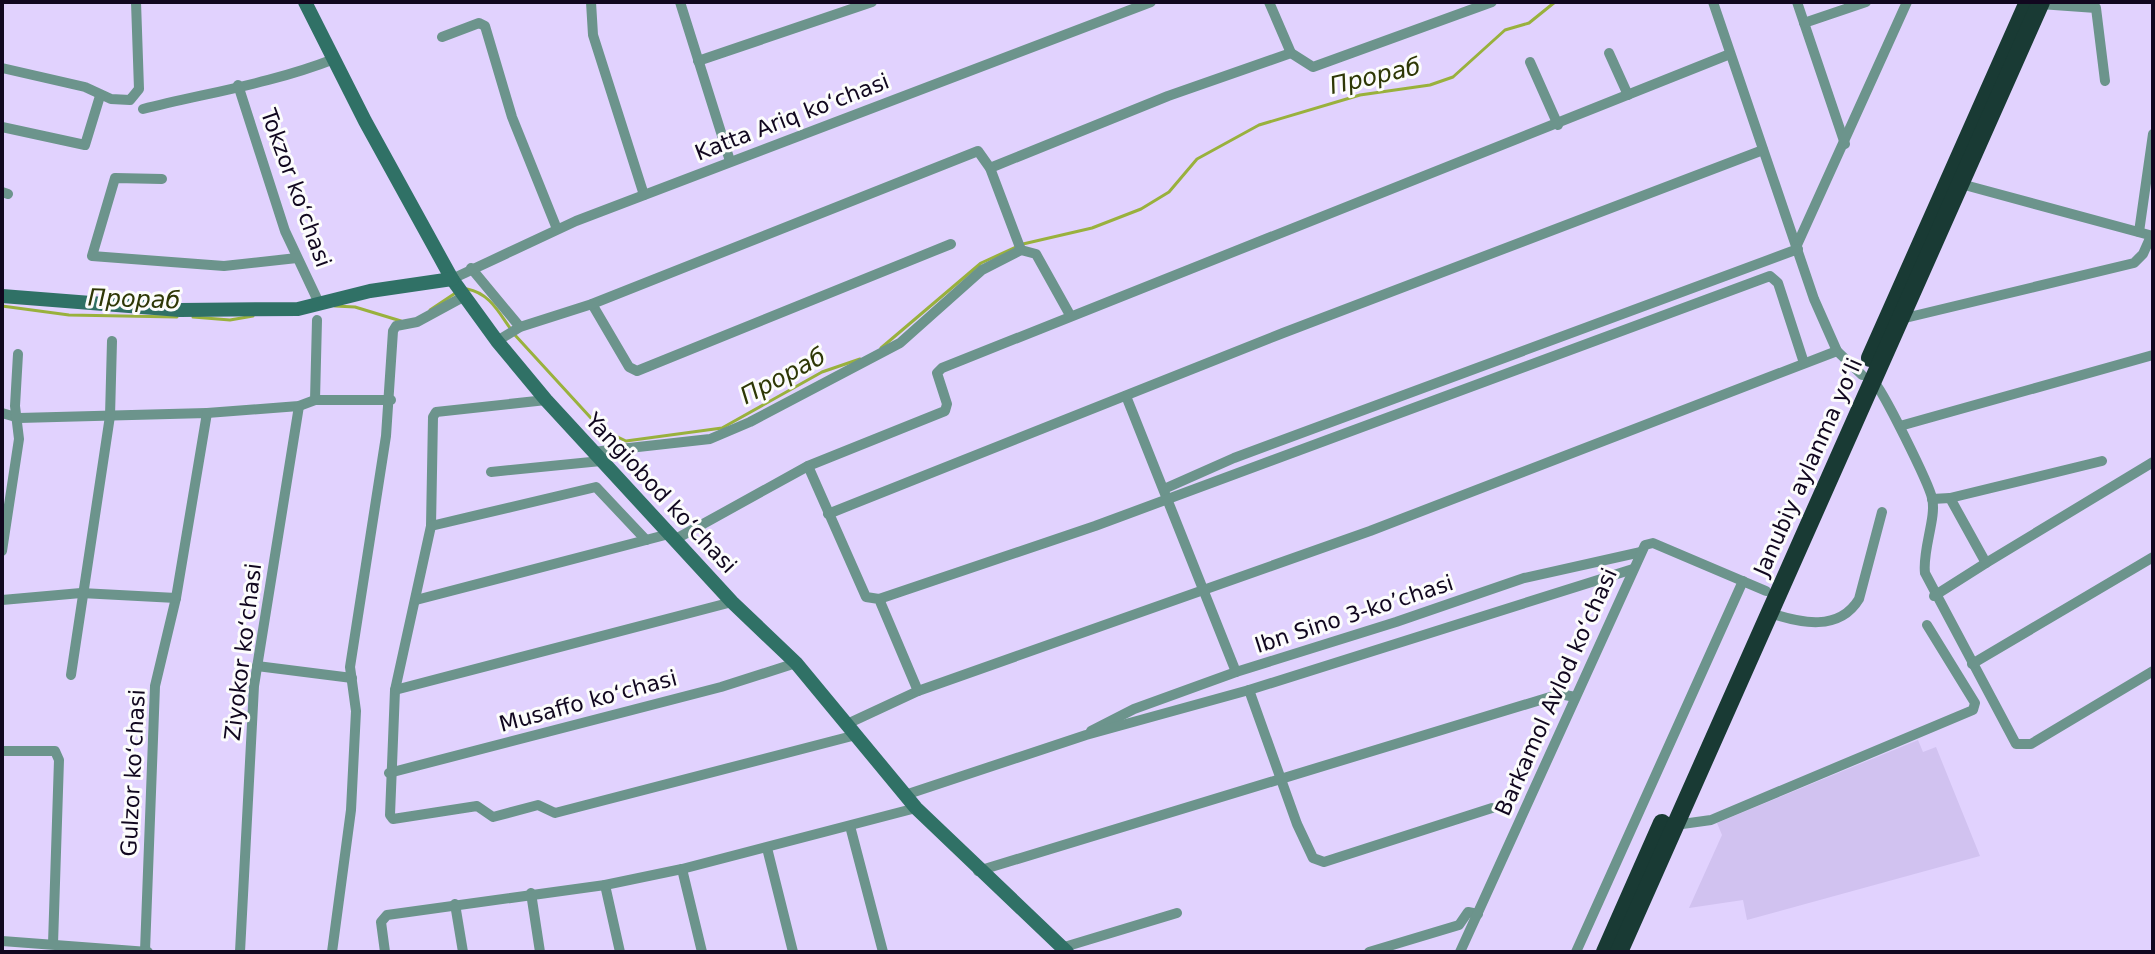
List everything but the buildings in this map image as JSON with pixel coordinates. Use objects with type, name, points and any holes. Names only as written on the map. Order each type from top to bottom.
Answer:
[{"type":"highway","name":"Janubiy aylanma yoʻli","points":[[1619,952],[1770,613],[1868,378],[1901,319],[2037,3]]},
{"type":"highway","name":"Janubiy aylanma yoʻli","points":[[1605,952],[1766,591],[1868,378],[2037,3]]},
{"type":"street","points":[[2,68],[85,87],[100,96],[130,100],[139,89],[136,2]]},
{"type":"street","name":"Yangiobod koʻchasi","points":[[305,2],[452,279],[497,341],[546,400],[732,602],[796,663],[916,808],[978,871],[1064,950]]},
{"type":"street","points":[[591,2],[593,35],[644,195]]},
{"type":"street","points":[[680,2],[730,161]]},
{"type":"street","points":[[698,61],[872,2]]},
{"type":"street","name":"Katta Ariq koʻchasi","points":[[452,279],[557,229],[1151,2]]},
{"type":"street","points":[[1269,2],[1291,53],[1313,67],[1492,2]]},
{"type":"street","points":[[1713,2],[1814,299],[1837,351],[1880,387],[1932,499],[1923,558],[1934,596],[2016,744],[2022,746],[2153,671]]},
{"type":"street","points":[[1797,2],[1845,144]]},
{"type":"street","points":[[1804,23],[1866,2]]},
{"type":"street","points":[[1166,493],[1234,458],[1797,247],[1907,2]]},
{"type":"street","points":[[2037,3],[2096,8],[2105,81]]},
{"type":"street","points":[[442,37],[479,23],[485,26],[512,117],[557,229]]},
{"type":"street","points":[[990,168],[1168,96],[1291,53]]},
{"type":"street","points":[[1609,53],[1628,95]]},
{"type":"street","points":[[416,600],[646,540],[672,537],[808,466],[945,411],[947,404],[938,370],[1730,54]]},
{"type":"street","name":"Tokzor koʻchasi","points":[[143,109],[238,85],[286,78],[334,59]]},
{"type":"street","points":[[1530,62],[1558,125]]},
{"type":"street","name":"Tokzor koʻchasi","points":[[238,85],[297,258],[319,303]]},
{"type":"street","points":[[2,127],[85,145],[100,96]]},
{"type":"street","points":[[2139,232],[2153,141]]},
{"type":"street","points":[[828,514],[1763,150]]},
{"type":"street","points":[[497,341],[520,327],[592,304],[973,152],[982,152],[1020,246],[1036,254],[1070,315]]},
{"type":"street","points":[[162,179],[115,178],[92,256],[224,266],[297,258]]},
{"type":"street","points":[[1901,319],[2134,263],[2143,254],[2152,236],[1961,184]]},
{"type":"street","points":[[592,304],[629,367],[637,371],[951,244]]},
{"type":"street","points":[[491,472],[602,461],[710,439],[750,422],[900,343],[982,270],[1020,246]]},
{"type":"street","points":[[471,268],[520,327]]},
{"type":"street","points":[[808,466],[866,597],[879,599],[1770,276],[1776,278],[1804,363]]},
{"type":"street","points":[[2,296],[180,310],[298,309],[370,291],[452,279]]},
{"type":"street","points":[[1690,289],[1693,303]]},
{"type":"street","points":[[332,952],[351,810],[356,711],[351,652],[391,400],[392,340],[396,326],[417,322],[463,297]]},
{"type":"street","points":[[315,400],[317,320]]},
{"type":"street","points":[[71,675],[110,416],[112,341]]},
{"type":"street","points":[[546,400],[436,412],[433,417],[431,526],[395,690],[389,773],[390,815],[393,819],[469,806],[483,809],[493,817],[538,805],[555,813],[839,743],[852,729],[918,691],[1370,531],[1837,351]]},
{"type":"street","points":[[2,551],[19,418],[15,406],[18,354]]},
{"type":"street","points":[[1900,426],[2153,355]]},
{"type":"street","points":[[1126,396],[1236,672]]},
{"type":"street","points":[[2,413],[19,418],[207,413],[299,406],[315,400],[391,400]]},
{"type":"street","name":"Ziyokor koʻchasi","points":[[240,952],[257,666],[299,406]]},
{"type":"street","name":"Gulzor koʻchasi","points":[[147,952],[155,686],[176,598],[207,413]]},
{"type":"street","points":[[590,487],[602,461]]},
{"type":"street","points":[[1932,499],[1950,498],[2102,461]]},
{"type":"street","points":[[1934,596],[2153,462]]},
{"type":"street","points":[[431,526],[590,487],[601,491],[646,540]]},
{"type":"street","points":[[1950,498],[1986,563]]},
{"type":"street","points":[[1770,613],[1811,624],[1846,614],[1853,608],[1859,599],[1882,512]]},
{"type":"street","name":"Barkamol Avlod koʻchasi","points":[[1460,952],[1645,545],[1653,543],[1766,591]]},
{"type":"street","name":"Ibn Sino 3-koʼchasi","points":[[1086,735],[1134,709],[1236,672],[1524,578],[1641,552]]},
{"type":"street","points":[[1972,664],[2153,557]]},
{"type":"street","name":"Ibn Sino 3-koʼchasi","points":[[905,795],[1086,735],[1249,690],[1633,569]]},
{"type":"street","points":[[1576,952],[1743,581]]},
{"type":"street","points":[[2,600],[81,593],[176,598]]},
{"type":"street","points":[[879,599],[918,691]]},
{"type":"street","points":[[395,690],[732,602]]},
{"type":"street","points":[[1675,825],[1711,820],[1973,710],[1975,703],[1927,625]]},
{"type":"street","name":"Musaffo koʻchasi","points":[[389,773],[706,691],[796,663]]},
{"type":"street","points":[[257,666],[352,678]]},
{"type":"street","name":"Ibn Sino 3-koʼchasi","points":[[1249,690],[1279,779],[1313,858],[1324,862],[1492,808]]},
{"type":"street","points":[[978,871],[1560,694],[1575,697]]},
{"type":"street","points":[[2,751],[47,748],[55,751],[59,760],[59,947]]},
{"type":"street","points":[[385,952],[383,917],[531,893],[605,885],[767,848],[916,808]]},
{"type":"street","points":[[850,826],[883,952]]},
{"type":"street","points":[[767,848],[793,952]]},
{"type":"street","points":[[682,869],[702,952]]},
{"type":"street","points":[[605,885],[620,952]]},
{"type":"street","points":[[531,893],[540,952]]},
{"type":"street","points":[[455,904],[463,952]]},
{"type":"street","points":[[1369,952],[1459,925],[1468,912],[1478,914]]},
{"type":"street","points":[[1064,950],[1177,913]]},
{"type":"street","points":[[2,941],[147,952]]},
{"type":"shaded area","points":[[1918,740],[1923,752],[1936,747],[1980,856],[1747,920],[1743,900],[1689,908],[1722,835],[1717,823]]},
{"type":"waterway","name":"Прораб","points":[[881,348],[981,263],[1023,244],[1092,228],[1141,209],[1169,192],[1197,159],[1259,125],[1360,95],[1430,85],[1453,77],[1505,30],[1529,23],[1555,2]]},
{"type":"waterway","name":"Прораб","points":[[467,289],[487,299],[510,328]]},
{"type":"waterway","name":"Прораб","points":[[430,310],[457,292]]},
{"type":"waterway","name":"Прораб","points":[[2,306],[69,315],[177,317]]},
{"type":"waterway","name":"Прораб","points":[[335,306],[355,307],[401,321]]},
{"type":"waterway","name":"Прораб","points":[[193,317],[230,320],[253,316]]},
{"type":"waterway","name":"Прораб","points":[[514,334],[601,429],[626,441],[722,428],[822,372],[860,359]]}]
